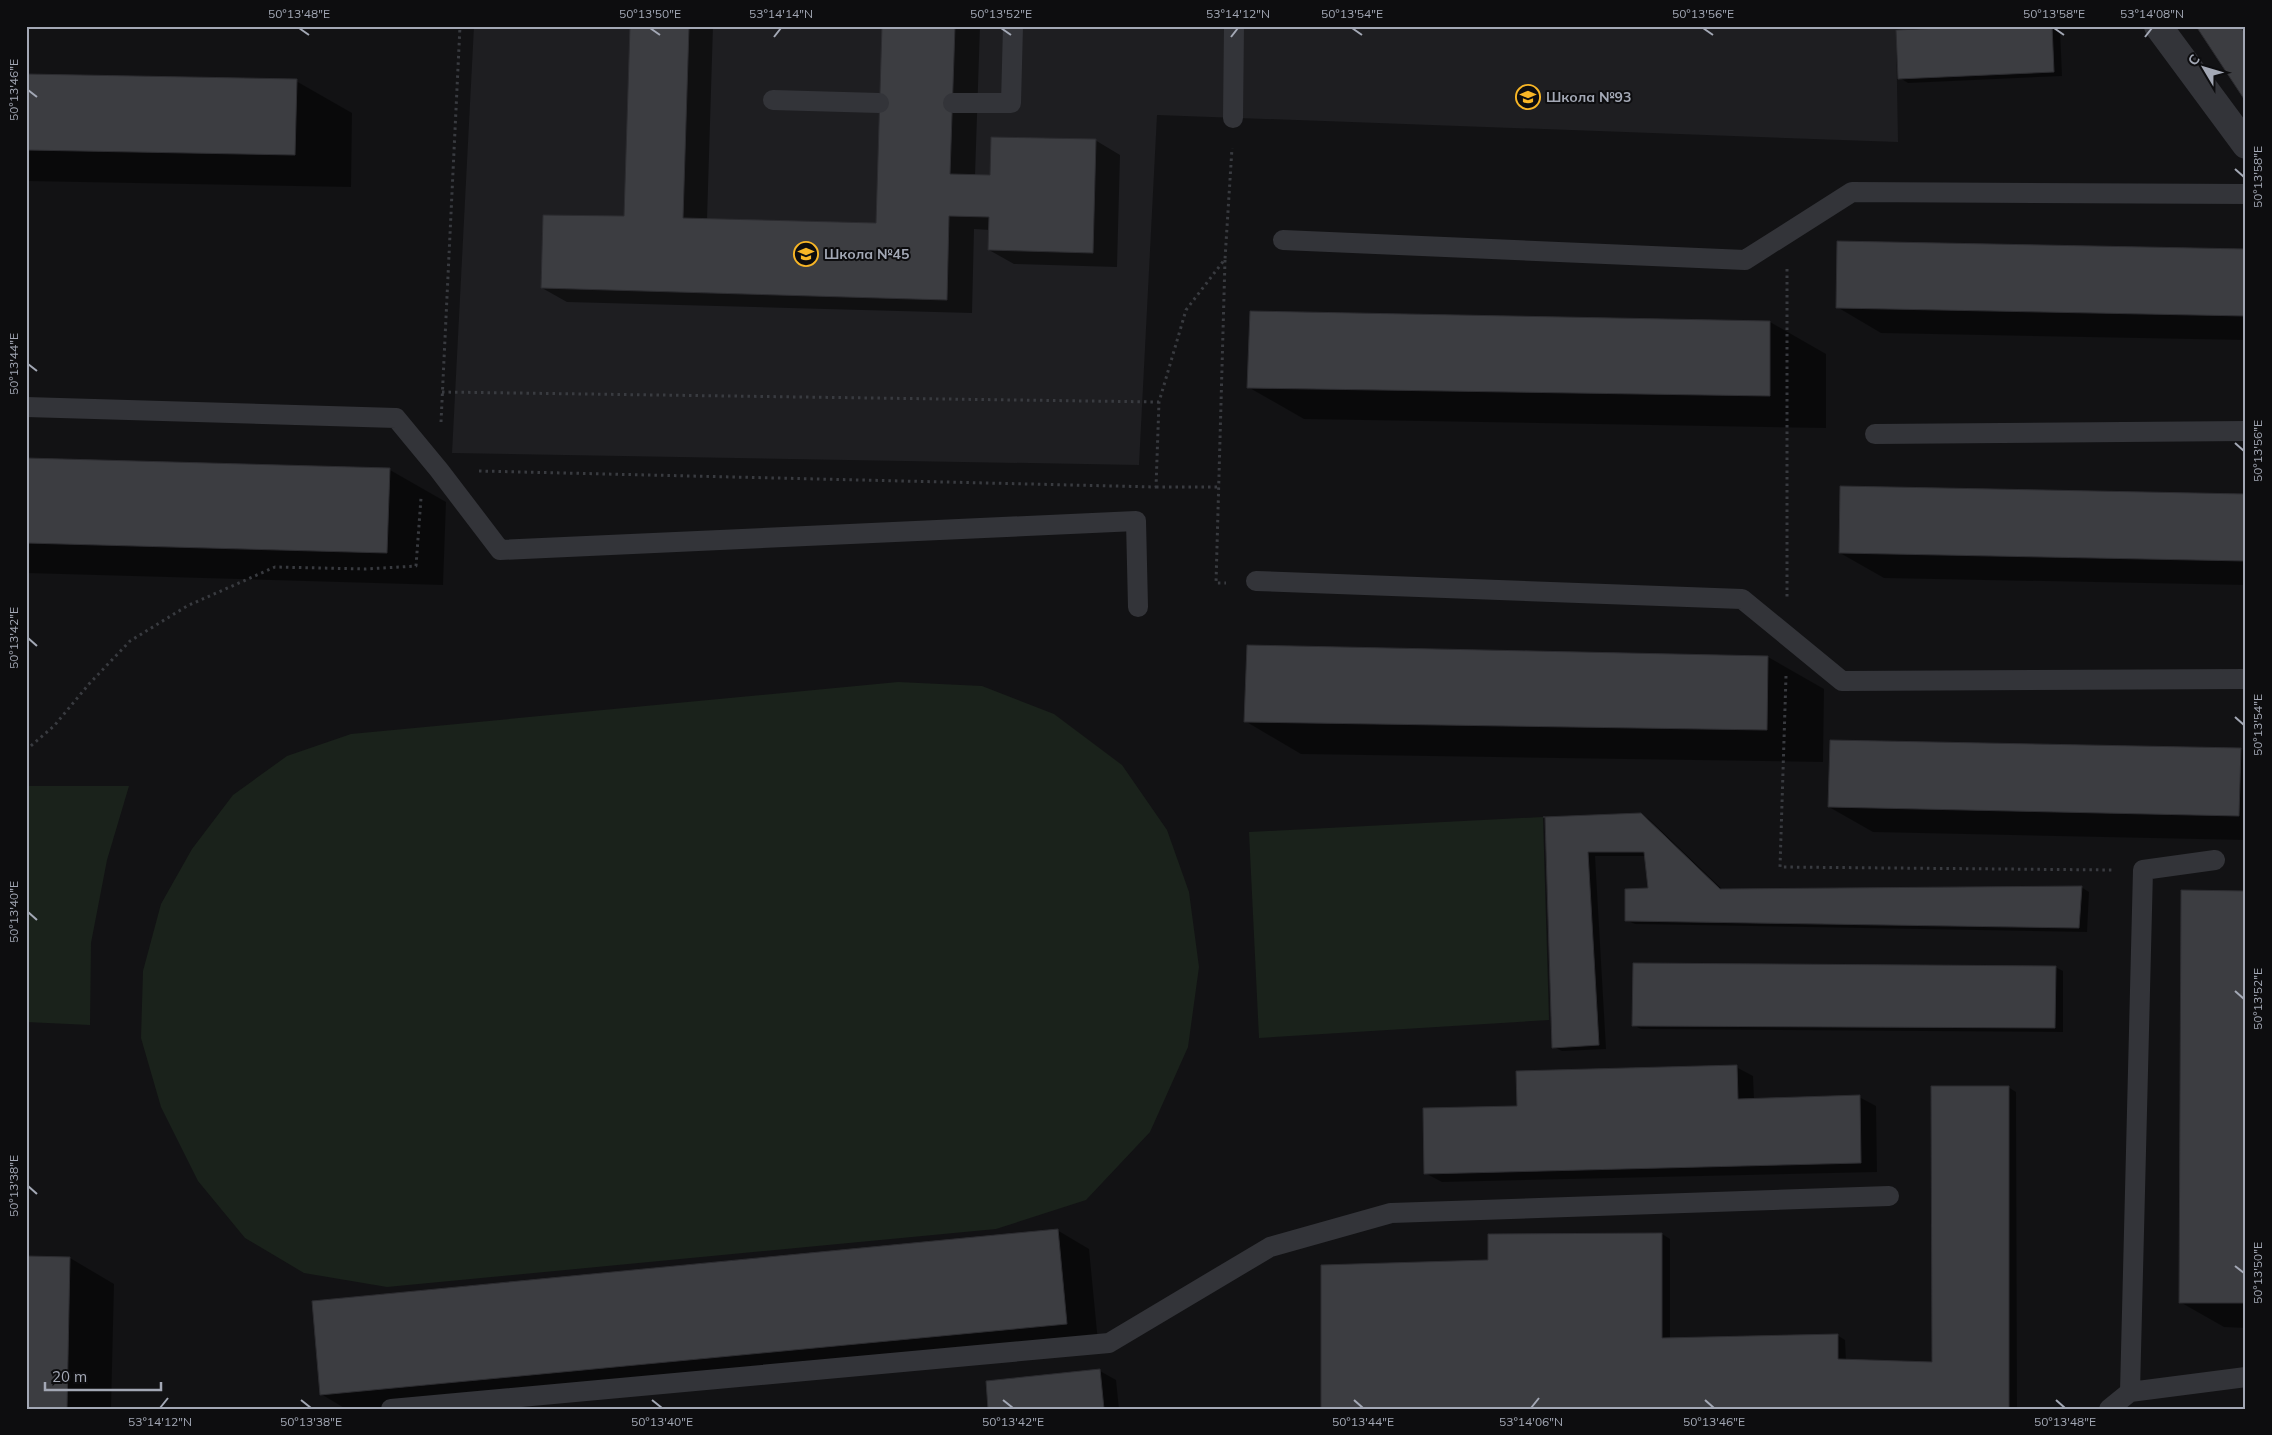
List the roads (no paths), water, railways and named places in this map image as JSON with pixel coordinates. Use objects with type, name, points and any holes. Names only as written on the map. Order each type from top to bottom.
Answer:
[{"type":"street","points":[[2158,26],[2246,145]]},
{"type":"lane","points":[[952,103],[1011,103],[1014,26]]},
{"type":"lane","points":[[1233,118],[1234,26]]},
{"type":"lane","points":[[773,100],[879,103]]},
{"type":"lane","points":[[1283,240],[1745,260],[1852,192],[2246,194]]},
{"type":"lane","points":[[26,407],[396,418],[439,470],[500,550],[1136,521],[1138,607]]},
{"type":"lane","points":[[1875,434],[2246,431]]},
{"type":"lane","points":[[1256,581],[1742,598],[1842,681],[2246,679]]},
{"type":"lane","points":[[2130,1392],[2143,870],[2215,860]]},
{"type":"lane","points":[[391,1409],[1109,1343],[1270,1247],[1391,1213],[1889,1196]]},
{"type":"lane","points":[[2109,1409],[2130,1392],[2246,1377]]},
{"type":"place","name":"Школа №93","points":[[1528,97]]},
{"type":"place","name":"Школа №45","points":[[806,254]]}]
